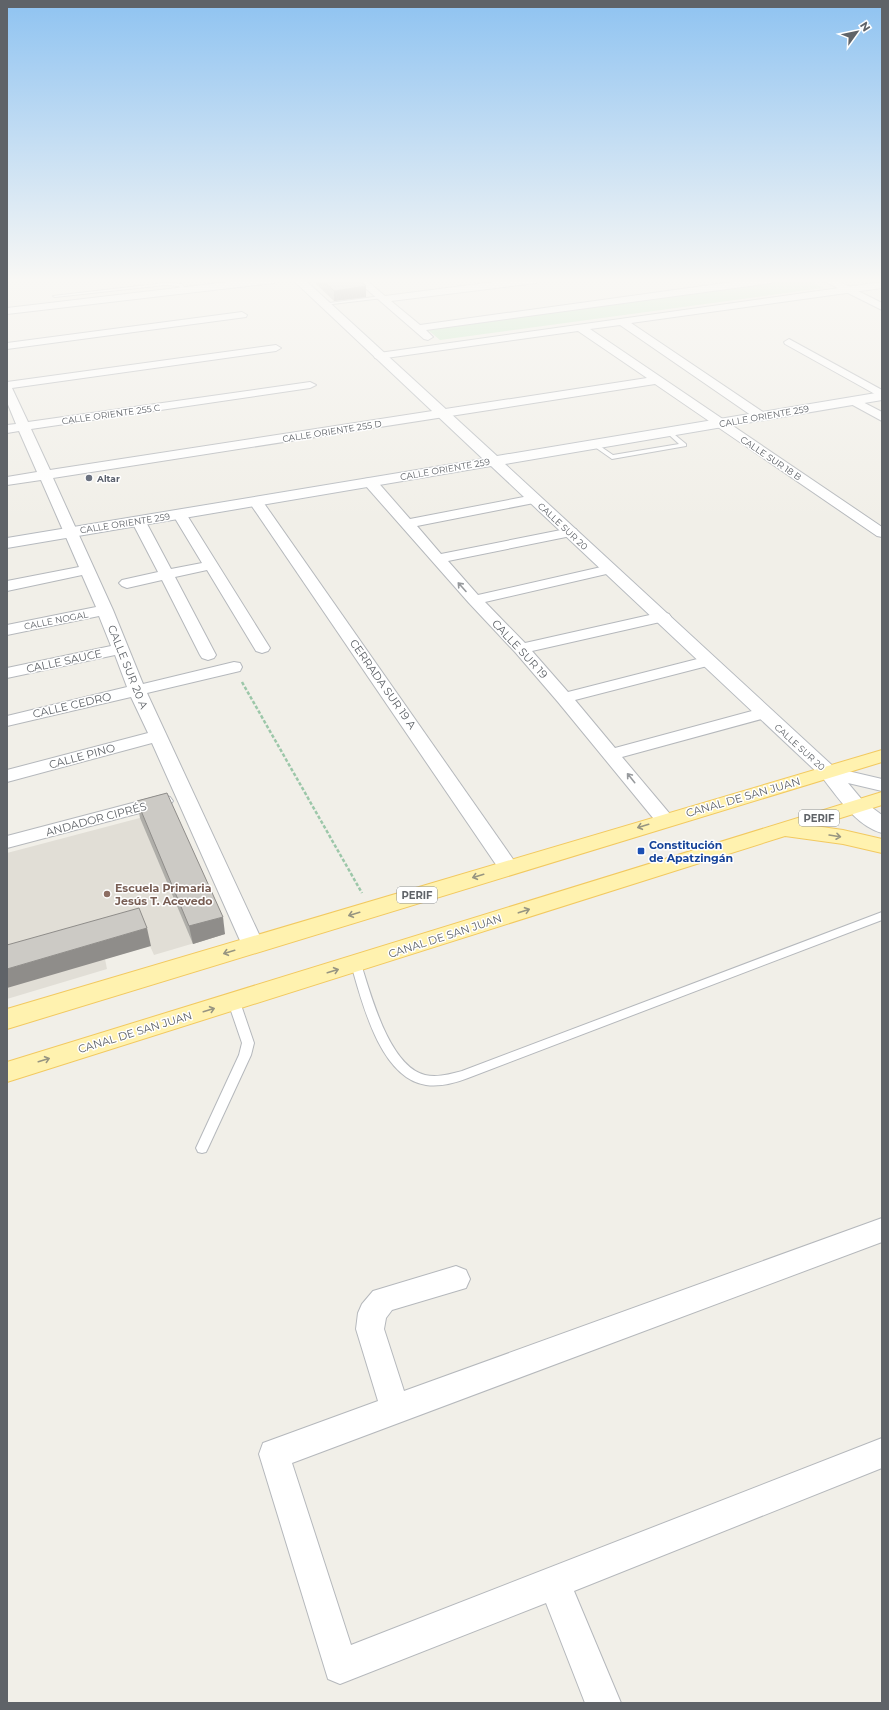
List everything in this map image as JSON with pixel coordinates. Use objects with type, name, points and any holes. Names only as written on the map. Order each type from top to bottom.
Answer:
[{"type":"main road","name":"CANAL DE SAN JUAN","points":[[7,1019],[664,820],[882,756]]},
{"type":"main road","name":"CANAL DE SAN JUAN","points":[[7,1072],[356,964],[882,798]]},
{"type":"main road","points":[[782,829],[882,846]]},
{"type":"street","points":[[7,385],[190,360]]},
{"type":"street","name":"CALLE SUR 20","points":[[383,360],[663,617],[763,713],[828,772],[856,806],[882,826]]},
{"type":"street","name":"CALLE SUR 18 B","points":[[627,360],[882,533]]},
{"type":"street","points":[[678,360],[762,417]]},
{"type":"street","points":[[820,360],[882,396]]},
{"type":"street","name":"CALLE ORIENTE 255 D","points":[[7,481],[656,380]]},
{"type":"street","name":"CALLE ORIENTE 255 C","points":[[7,429],[310,386]]},
{"type":"street","name":"CALLE SUR 20 A","points":[[7,389],[105,610],[137,690],[253,945]]},
{"type":"street","name":"CALLE ORIENTE 259","points":[[7,543],[882,396]]},
{"type":"street","points":[[853,401],[882,418]]},
{"type":"street","name":"CALLE SUR 19","points":[[370,482],[474,600],[521,649],[564,698],[612,754],[664,820]]},
{"type":"street","points":[[407,524],[534,499]]},
{"type":"street","name":"CERRADA SUR 19 A","points":[[256,502],[508,867]]},
{"type":"street","points":[[180,515],[262,648]]},
{"type":"street","points":[[139,522],[208,654]]},
{"type":"street","points":[[438,559],[571,532]]},
{"type":"street","points":[[127,583],[211,565]]},
{"type":"street","points":[[474,600],[610,569]]},
{"type":"street","points":[[7,586],[87,570]]},
{"type":"street","name":"CALLE NOGAL","points":[[7,630],[105,610]]},
{"type":"street","points":[[521,649],[663,617]]},
{"type":"street","name":"CALLE SAUCE","points":[[7,673],[121,649]]},
{"type":"street","points":[[564,698],[709,661]]},
{"type":"street","name":"CALLE CEDRO","points":[[7,721],[234,667]]},
{"type":"street","points":[[612,754],[763,713]]},
{"type":"street","name":"CALLE PINO","points":[[7,776],[158,736]]},
{"type":"street","points":[[828,772],[882,785]]},
{"type":"street","name":"ANDADOR CIPRÉS","points":[[8,838],[185,795]]},
{"type":"street","points":[[882,1230],[274,1454],[340,1667],[882,1454]]},
{"type":"street","points":[[395,1409],[370,1329],[372,1313],[383,1300],[456,1279]]},
{"type":"street","points":[[554,1582],[603,1703]]},
{"type":"lane","points":[[596,445],[612,457],[684,445],[669,432]]},
{"type":"lane","points":[[356,964],[379,1033],[400,1065],[421,1078],[442,1081],[464,1075],[882,916]]},
{"type":"lane","points":[[202,1148],[245,1055],[248,1043],[234,1002]]},
{"type":"path","points":[[234,667],[371,909]]},
{"type":"shaded area","name":"Escuela Primaria Jesús T. Acevedo","points":[[170,810],[225,934],[154,955],[150,946],[105,959],[107,969],[7,999],[7,853]]},
{"type":"building","points":[[167,793],[223,917],[189,926],[137,801]]},
{"type":"building","points":[[139,908],[147,928],[7,969],[7,945]]},
{"type":"place","name":"Altar","points":[[89,478]]},
{"type":"place","name":"Constitución de Apatzingán","points":[[641,851]]},
{"type":"place","name":"Escuela Primaria Jesús T. Acevedo","points":[[107,894]]}]
